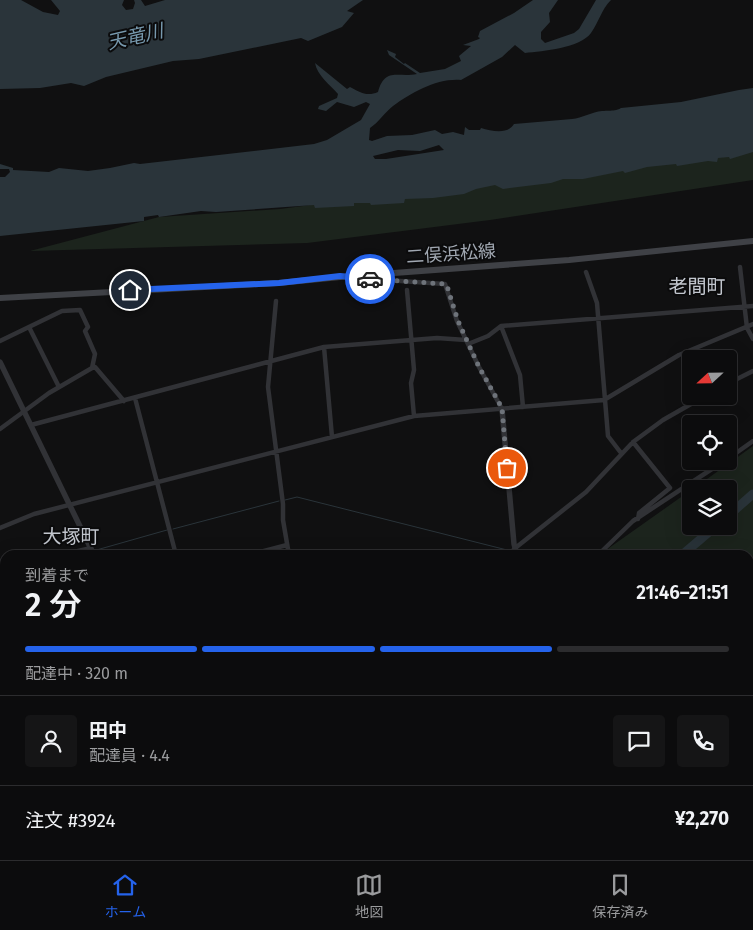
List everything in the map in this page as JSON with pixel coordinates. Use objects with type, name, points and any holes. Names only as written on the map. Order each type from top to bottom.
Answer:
[{"type":"main road","name":"二俣浜松線","points":[[0,298],[279,283],[340,276],[569,260],[753,241]]},
{"type":"street","points":[[740,267],[747,328],[753,339]]},
{"type":"street","points":[[586,272],[597,303],[608,436],[621,453]]},
{"type":"street","points":[[340,276],[445,284],[467,342],[502,408],[516,550]]},
{"type":"street","points":[[407,290],[414,370],[412,390],[414,416]]},
{"type":"street","points":[[276,301],[268,387],[288,550]]},
{"type":"street","points":[[31,425],[324,347],[437,338],[467,342],[488,336],[500,326],[753,306]]},
{"type":"street","points":[[0,341],[62,311],[80,310],[88,327],[85,332],[95,354],[92,368],[59,387],[0,429]]},
{"type":"street","points":[[0,528],[34,514],[414,416],[604,400],[679,356],[753,324]]},
{"type":"street","points":[[500,326],[520,375],[523,407]]},
{"type":"street","points":[[29,327],[59,387]]},
{"type":"street","points":[[324,347],[332,437]]},
{"type":"street","points":[[0,362],[90,548],[82,550]]},
{"type":"street","points":[[92,368],[95,368],[124,401]]},
{"type":"street","points":[[738,378],[753,370]]},
{"type":"street","points":[[135,398],[175,550]]},
{"type":"street","points":[[518,550],[586,492],[633,442],[690,405]]},
{"type":"street","points":[[737,452],[753,441]]},
{"type":"street","points":[[633,442],[670,488],[639,513],[638,519]]},
{"type":"street","points":[[603,550],[633,521],[711,470]]},
{"type":"street","points":[[268,550],[287,545]]},
{"type":"shaded area","points":[[753,147],[753,180],[490,220],[307,243],[30,251],[159,217],[280,209]]},
{"type":"shaded area","points":[[753,446],[753,550],[607,550],[682,496],[682,535],[737,535],[737,480],[706,480],[720,470],[737,470],[737,457]]},
{"type":"water","name":"天竜川","points":[[0,0],[21,0],[43,12],[58,15],[60,11],[51,0],[124,0],[122,5],[126,10],[133,9],[134,0],[141,0],[145,6],[165,0],[363,0],[347,11],[354,13],[342,27],[308,41],[301,38],[199,59],[173,61],[106,77],[84,86],[71,83],[40,88],[0,89]]},
{"type":"water","points":[[533,0],[558,0],[549,13],[550,22],[541,32],[541,39],[545,43],[574,33],[579,29],[596,0],[611,0],[586,38],[561,48],[525,53],[515,45],[502,57],[461,80],[443,81],[425,87],[390,108],[370,128],[369,140],[435,130],[442,134],[453,132],[464,135],[465,127],[469,130],[480,130],[481,128],[503,131],[514,124],[572,119],[621,108],[681,102],[753,88],[753,152],[730,159],[729,157],[718,158],[717,162],[708,161],[677,166],[676,164],[647,167],[625,173],[623,171],[583,179],[563,179],[551,183],[503,189],[495,185],[464,194],[405,199],[404,203],[371,205],[370,203],[354,203],[354,206],[315,208],[314,205],[216,212],[201,211],[159,217],[158,215],[144,217],[144,221],[0,236],[0,177],[5,177],[10,172],[9,169],[0,169],[0,164],[13,168],[13,170],[49,172],[59,168],[88,171],[134,163],[140,164],[314,144],[327,140],[361,120],[370,104],[366,102],[354,107],[337,102],[326,111],[318,109],[319,106],[337,98],[338,94],[321,76],[315,63],[347,89],[350,87],[370,94],[378,92],[384,79],[388,76],[417,74],[389,55],[387,50],[396,54],[395,57],[420,73],[445,69],[461,61],[459,56],[471,46],[463,45],[479,39],[480,31],[514,13]],"holes":[[[439,145],[444,150],[386,159],[375,159],[373,156],[398,150],[420,151]]]},
{"type":"waterway","points":[[737,508],[753,494]]},
{"type":"waterway","points":[[285,500],[297,497],[507,550]]},
{"type":"waterway","points":[[173,529],[279,501]]},
{"type":"waterway","points":[[97,550],[167,530]]},
{"type":"waterway","points":[[688,550],[705,535]]},
{"type":"way so far","points":[[370,279],[445,284],[447,286],[458,321],[479,367],[502,408],[507,468]]},
{"type":"district","name":"老間町","points":[[697,286]]},
{"type":"district","name":"大塚町","points":[[71,536]]},
{"type":"route","points":[[130,290],[279,283],[340,276],[370,279]]}]
